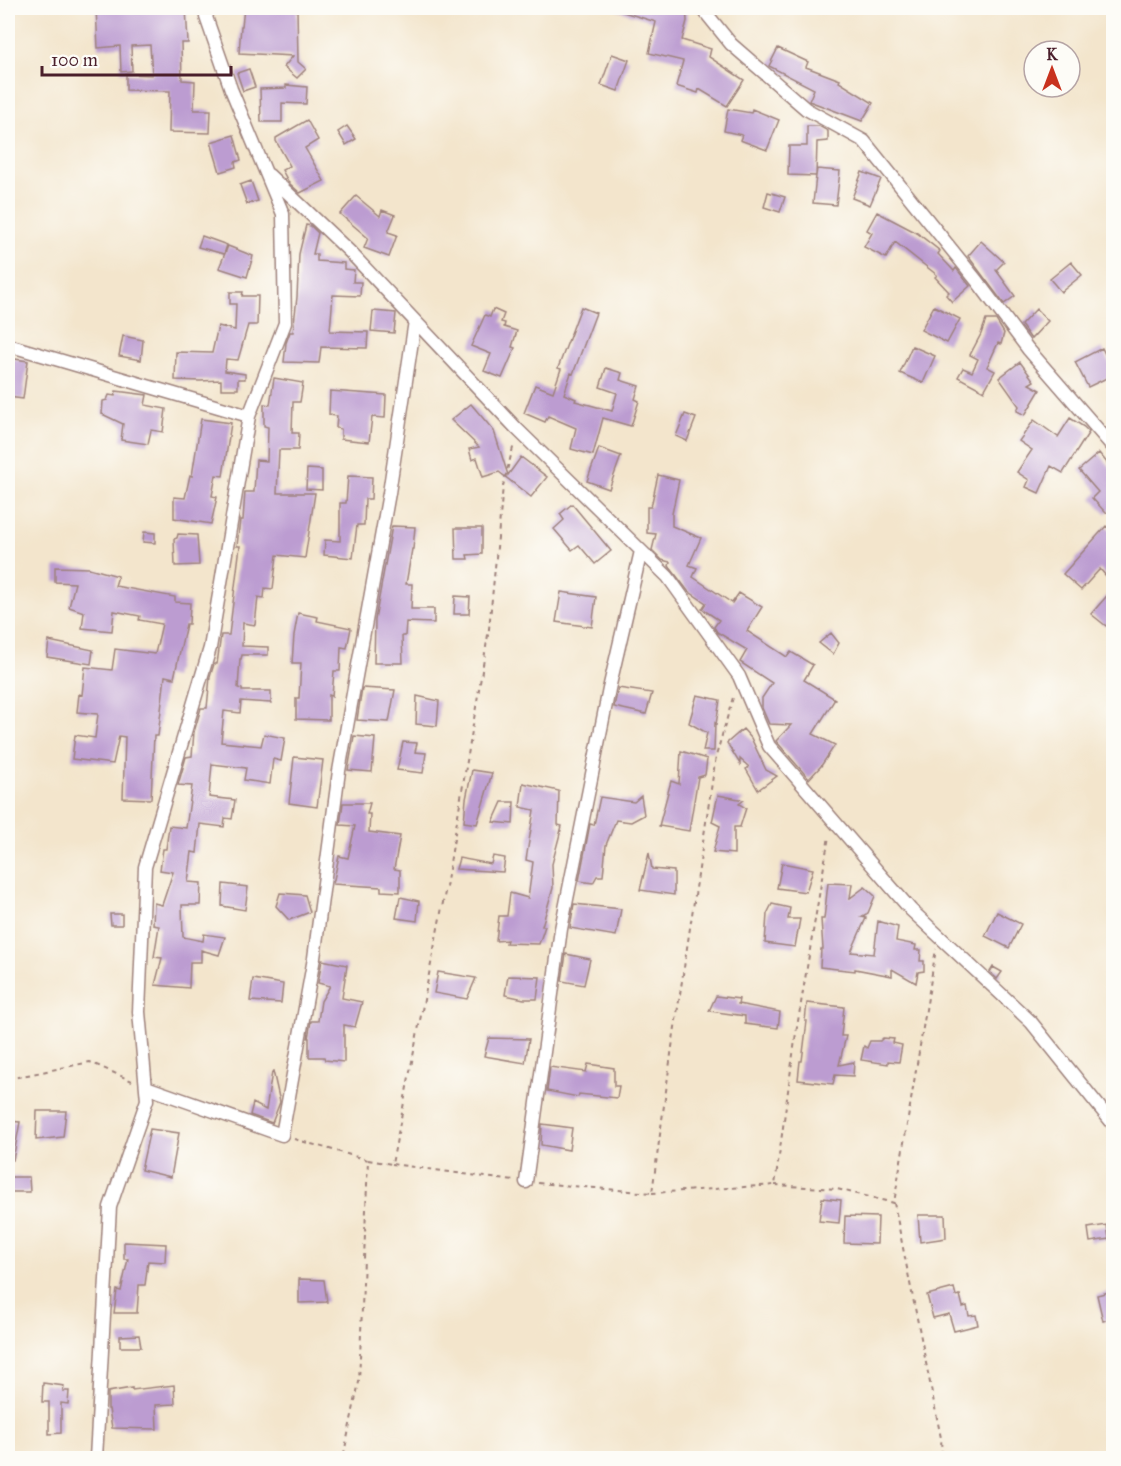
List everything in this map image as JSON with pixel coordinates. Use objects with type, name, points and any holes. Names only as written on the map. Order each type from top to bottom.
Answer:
[{"type":"street","points":[[96,1458],[110,1207],[147,1100],[139,1012],[145,867],[210,648],[249,416],[285,323],[283,214],[231,89],[206,17],[209,8]]},
{"type":"street","points":[[702,8],[731,44],[807,109],[864,141],[977,281],[1028,349],[1113,448]]},
{"type":"street","points":[[266,172],[349,251],[517,429],[668,577],[739,676],[769,746],[911,910],[1031,1022],[1113,1125]]},
{"type":"street","points":[[146,1087],[282,1135],[314,958],[339,771],[389,493],[415,321]]},
{"type":"street","points":[[8,345],[249,416]]},
{"type":"street","points":[[526,1182],[561,929],[609,689],[641,551]]},
{"type":"path","points":[[392,1164],[446,887],[489,629],[503,486],[517,429]]},
{"type":"path","points":[[652,1193],[716,756],[739,676]]},
{"type":"path","points":[[775,1185],[796,1033],[832,818]]},
{"type":"path","points":[[938,935],[894,1203],[941,1438],[942,1458]]},
{"type":"path","points":[[8,1079],[90,1062],[146,1087]]},
{"type":"path","points":[[282,1135],[368,1160],[526,1182],[652,1193],[775,1185],[837,1189],[894,1203]]},
{"type":"path","points":[[343,1458],[359,1382],[368,1160]]},
{"type":"building","points":[[96,8],[186,8],[188,43],[181,43],[182,80],[195,81],[194,110],[211,110],[210,133],[169,132],[170,91],[126,90],[126,74],[152,75],[150,45],[131,46],[132,71],[121,72],[120,46],[98,48]]},
{"type":"building","points":[[244,8],[297,8],[298,62],[306,69],[297,78],[284,67],[293,56],[239,53]]},
{"type":"building","points":[[618,8],[686,8],[687,21],[682,40],[711,49],[709,57],[744,80],[727,106],[699,89],[698,93],[676,86],[683,61],[649,53],[656,22],[617,10]]},
{"type":"building","points":[[778,48],[808,62],[806,67],[840,80],[839,82],[873,103],[862,121],[809,101],[814,89],[769,66]]},
{"type":"building","points":[[612,54],[629,60],[618,91],[601,85]]},
{"type":"building","points":[[249,69],[255,87],[243,91],[237,73]]},
{"type":"building","points":[[286,85],[307,87],[306,104],[282,103],[282,122],[261,122],[260,89],[286,88]]},
{"type":"building","points":[[728,109],[751,113],[752,109],[779,120],[767,150],[740,140],[742,135],[724,131]]},
{"type":"building","points":[[307,120],[318,140],[305,148],[324,181],[300,193],[289,183],[282,170],[290,166],[276,138]]},
{"type":"building","points":[[347,126],[356,139],[346,145],[338,132]]},
{"type":"building","points":[[807,126],[819,126],[828,131],[828,141],[817,142],[816,176],[788,175],[789,146],[807,146]]},
{"type":"building","points":[[234,135],[241,160],[235,162],[236,167],[220,172],[211,142]]},
{"type":"building","points":[[817,169],[840,171],[836,205],[813,203]]},
{"type":"building","points":[[862,172],[881,179],[870,205],[852,198]]},
{"type":"building","points":[[251,181],[258,201],[247,204],[240,185]]},
{"type":"building","points":[[768,192],[785,197],[780,212],[764,207]]},
{"type":"building","points":[[356,196],[380,216],[382,210],[395,215],[388,232],[397,235],[389,257],[364,248],[368,238],[340,214]]},
{"type":"building","points":[[877,212],[917,233],[940,251],[938,254],[954,271],[956,268],[970,286],[952,302],[946,295],[949,292],[935,277],[937,275],[895,242],[886,258],[864,247],[872,233],[867,230]]},
{"type":"building","points":[[306,225],[311,226],[318,233],[313,254],[317,254],[317,261],[344,263],[344,269],[354,270],[353,282],[361,282],[360,296],[333,295],[330,331],[368,332],[367,348],[321,347],[319,363],[284,362],[286,343],[290,332],[293,332],[299,254]]},
{"type":"building","points":[[202,236],[227,245],[224,254],[198,247]]},
{"type":"building","points":[[981,241],[1004,262],[996,270],[1015,296],[1004,304],[968,256]]},
{"type":"building","points":[[228,246],[253,256],[247,277],[219,268]]},
{"type":"building","points":[[1071,262],[1082,275],[1061,292],[1050,279]]},
{"type":"building","points":[[230,292],[243,292],[242,296],[258,296],[257,325],[248,325],[238,360],[226,359],[225,371],[245,374],[245,379],[238,379],[238,389],[221,389],[221,380],[175,380],[176,352],[212,353],[218,326],[235,330],[236,304],[230,304]]},
{"type":"building","points":[[934,306],[960,319],[947,343],[921,330]]},
{"type":"building","points":[[581,307],[596,313],[564,394],[576,399],[575,401],[612,411],[617,393],[600,387],[606,368],[622,373],[620,380],[639,386],[635,399],[639,401],[631,426],[603,418],[593,455],[571,449],[576,428],[548,416],[545,422],[524,413],[535,385],[553,392],[561,369],[558,368]]},
{"type":"building","points":[[493,309],[504,314],[501,322],[505,323],[504,327],[517,331],[512,347],[515,348],[502,378],[484,371],[491,354],[471,346],[485,315],[490,317]]},
{"type":"building","points":[[1036,309],[1048,321],[1031,339],[1021,325]]},
{"type":"building","points":[[373,311],[396,313],[394,333],[371,331]]},
{"type":"building","points":[[986,320],[996,320],[1004,333],[1001,344],[998,343],[987,367],[995,371],[984,391],[958,377],[963,368],[972,372],[978,359],[970,355]]},
{"type":"building","points":[[123,336],[143,340],[141,360],[119,356]]},
{"type":"building","points":[[912,346],[935,356],[923,383],[900,373]]},
{"type":"building","points":[[1102,348],[1113,370],[1113,375],[1088,387],[1075,362]]},
{"type":"building","points":[[8,358],[28,361],[23,399],[8,397]]},
{"type":"building","points":[[1020,362],[1034,381],[1029,384],[1040,390],[1025,415],[1017,411],[1019,406],[999,378]]},
{"type":"building","points":[[274,378],[303,383],[300,402],[293,402],[292,433],[299,433],[298,450],[279,450],[277,493],[315,493],[305,558],[277,555],[273,589],[265,588],[264,598],[258,597],[255,625],[243,623],[242,646],[268,647],[268,655],[242,655],[238,688],[242,691],[271,691],[271,703],[241,701],[240,713],[224,711],[221,742],[261,746],[264,734],[285,738],[281,761],[273,759],[270,784],[244,780],[246,768],[212,764],[209,797],[235,800],[232,819],[225,818],[224,827],[200,824],[197,853],[192,852],[188,882],[201,883],[200,905],[182,905],[183,937],[203,941],[204,934],[225,937],[219,955],[201,950],[201,962],[190,962],[189,988],[155,985],[162,958],[154,957],[159,926],[153,925],[154,903],[162,905],[173,872],[160,870],[163,849],[166,849],[169,826],[186,828],[192,786],[178,785],[186,757],[192,756],[194,732],[201,708],[207,708],[210,677],[214,664],[217,664],[221,635],[229,635],[240,546],[237,546],[240,520],[243,520],[245,492],[254,492],[256,460],[267,461],[268,427],[264,426],[264,404],[270,405]]},
{"type":"building","points":[[116,391],[147,395],[145,405],[166,409],[163,432],[151,430],[148,444],[121,440],[123,424],[102,414],[103,401],[107,400],[109,395],[115,396]]},
{"type":"building","points":[[330,391],[386,395],[385,418],[372,417],[369,442],[341,439],[341,429],[336,428],[337,416],[329,415]]},
{"type":"building","points":[[471,404],[494,431],[508,475],[521,457],[547,477],[531,497],[499,472],[483,477],[477,458],[472,460],[469,449],[479,447],[451,420]]},
{"type":"building","points":[[685,414],[696,418],[687,441],[676,436]]},
{"type":"building","points":[[1070,418],[1089,432],[1063,473],[1051,466],[1039,493],[1026,487],[1029,480],[1017,472],[1032,450],[1019,441],[1034,420],[1058,437]]},
{"type":"building","points":[[201,419],[231,423],[223,476],[216,475],[212,496],[217,497],[211,524],[174,518],[174,497],[185,498],[190,475],[192,476]]},
{"type":"building","points":[[599,448],[621,456],[609,489],[587,481]]},
{"type":"building","points":[[1099,453],[1113,470],[1113,507],[1106,513],[1092,498],[1098,492],[1079,470]]},
{"type":"building","points":[[307,469],[322,470],[322,490],[306,489]]},
{"type":"building","points":[[658,475],[679,480],[672,514],[672,526],[701,538],[689,565],[697,568],[693,577],[732,603],[739,593],[762,607],[747,631],[787,657],[791,652],[813,665],[804,680],[835,699],[813,734],[835,745],[809,779],[776,741],[791,725],[769,724],[762,708],[762,698],[772,683],[740,662],[747,650],[717,632],[714,627],[719,620],[702,609],[706,603],[688,591],[669,566],[670,562],[662,560],[652,550],[656,534],[647,533],[647,507],[651,507]]},
{"type":"building","points":[[348,476],[372,477],[371,499],[365,499],[364,525],[357,525],[353,558],[324,555],[325,540],[340,541],[340,503],[346,503]]},
{"type":"building","points":[[572,504],[611,551],[595,564],[579,545],[572,550],[554,529],[564,520],[560,514]]},
{"type":"building","points":[[392,526],[415,527],[406,584],[412,584],[411,609],[434,609],[434,623],[406,622],[405,636],[402,636],[403,663],[374,663],[375,620]]},
{"type":"building","points":[[1106,526],[1113,532],[1113,584],[1100,569],[1081,590],[1063,574]]},
{"type":"building","points":[[455,528],[482,528],[482,554],[467,555],[468,559],[456,559]]},
{"type":"building","points":[[144,532],[155,533],[155,543],[143,542]]},
{"type":"building","points":[[178,534],[197,535],[199,565],[175,566],[174,539]]},
{"type":"building","points":[[55,567],[89,568],[118,576],[115,586],[175,597],[175,602],[190,603],[189,624],[186,624],[174,678],[165,676],[158,736],[154,736],[151,799],[123,798],[125,737],[119,736],[113,764],[72,759],[75,735],[95,738],[98,714],[77,712],[79,694],[82,695],[85,667],[112,670],[115,649],[155,654],[162,624],[139,620],[140,616],[114,611],[112,631],[82,628],[84,612],[69,607],[75,583],[55,582]]},
{"type":"building","points":[[1113,589],[1113,617],[1106,626],[1091,614]]},
{"type":"building","points":[[561,592],[596,597],[592,627],[556,622]]},
{"type":"building","points":[[455,596],[470,597],[469,614],[454,614]]},
{"type":"building","points":[[298,613],[318,617],[317,621],[351,628],[347,648],[341,647],[340,671],[334,671],[332,696],[329,695],[329,720],[296,719],[296,698],[299,698],[301,663],[292,663]]},
{"type":"building","points":[[831,633],[839,643],[833,654],[819,643]]},
{"type":"building","points":[[49,641],[93,650],[91,664],[47,657]]},
{"type":"building","points":[[362,688],[395,690],[389,722],[357,720]]},
{"type":"building","points":[[618,688],[652,693],[646,714],[614,707]]},
{"type":"building","points":[[697,695],[720,700],[715,723],[714,751],[703,751],[707,733],[689,723]]},
{"type":"building","points":[[417,696],[439,701],[437,726],[416,724]]},
{"type":"building","points":[[743,729],[751,738],[766,770],[777,776],[758,790],[746,769],[749,767],[740,759],[740,764],[727,743]]},
{"type":"building","points":[[354,736],[375,738],[372,772],[348,770]]},
{"type":"building","points":[[403,742],[417,743],[415,752],[426,753],[423,773],[397,770]]},
{"type":"building","points":[[681,751],[707,759],[705,775],[698,777],[689,831],[659,826],[671,781],[679,784]]},
{"type":"building","points":[[294,757],[323,760],[317,807],[289,803]]},
{"type":"building","points":[[472,770],[492,773],[477,824],[464,822]]},
{"type":"building","points":[[523,783],[559,791],[558,825],[562,826],[552,864],[553,888],[539,944],[496,941],[499,916],[507,916],[510,893],[528,898],[533,862],[526,860],[534,810],[520,807]]},
{"type":"building","points":[[718,795],[744,800],[739,804],[746,808],[740,827],[734,827],[734,854],[713,852],[720,826],[712,822]]},
{"type":"building","points":[[641,796],[644,815],[631,822],[616,820],[606,845],[603,876],[597,876],[593,883],[579,881],[590,824],[594,825],[600,797],[634,802]]},
{"type":"building","points":[[502,802],[514,802],[513,824],[493,822]]},
{"type":"building","points":[[343,803],[370,803],[367,814],[370,814],[369,832],[400,836],[394,869],[400,870],[400,892],[381,891],[381,887],[333,884],[339,856],[348,858],[355,826],[340,825]]},
{"type":"building","points":[[649,853],[652,869],[674,871],[674,895],[640,890]]},
{"type":"building","points":[[493,856],[505,858],[503,872],[456,869],[459,858],[491,864]]},
{"type":"building","points":[[782,863],[813,869],[806,892],[777,888]]},
{"type":"building","points":[[828,883],[852,884],[850,898],[865,887],[875,896],[868,913],[861,917],[866,918],[851,952],[874,954],[878,921],[898,927],[896,941],[916,945],[915,950],[921,950],[920,961],[924,961],[924,971],[918,972],[916,983],[892,969],[892,976],[855,969],[855,971],[820,967],[821,949],[823,949],[821,919],[824,919]]},
{"type":"building","points":[[223,884],[248,887],[245,910],[222,906]]},
{"type":"building","points":[[280,893],[305,895],[310,912],[289,920],[276,906]]},
{"type":"building","points":[[400,897],[419,901],[417,921],[396,918]]},
{"type":"building","points":[[574,904],[621,909],[616,936],[570,928]]},
{"type":"building","points":[[772,904],[790,908],[788,919],[800,919],[795,947],[765,943],[767,914]]},
{"type":"building","points":[[997,912],[1021,924],[1009,948],[985,936]]},
{"type":"building","points":[[110,914],[122,914],[122,925],[111,925]]},
{"type":"building","points":[[566,954],[590,959],[584,985],[562,981]]},
{"type":"building","points":[[322,960],[347,965],[342,998],[362,1002],[355,1027],[344,1025],[344,1062],[325,1060],[324,1057],[309,1057],[308,1038],[311,1021],[318,1021],[321,1001],[330,986],[318,983]]},
{"type":"building","points":[[993,967],[1002,972],[997,979],[990,972]]},
{"type":"building","points":[[438,972],[476,978],[467,999],[434,993]]},
{"type":"building","points":[[508,976],[540,977],[537,999],[505,995]]},
{"type":"building","points":[[253,979],[283,984],[281,1003],[250,1001]]},
{"type":"building","points":[[716,996],[739,999],[738,1004],[780,1012],[778,1028],[745,1024],[745,1016],[709,1011]]},
{"type":"building","points":[[807,1003],[844,1007],[841,1036],[846,1036],[839,1065],[854,1062],[853,1076],[835,1075],[833,1084],[798,1080],[807,1021],[805,1021]]},
{"type":"building","points":[[489,1038],[529,1039],[525,1063],[484,1056]]},
{"type":"building","points":[[883,1038],[894,1039],[893,1043],[902,1045],[899,1062],[888,1061],[888,1064],[861,1060],[864,1046],[867,1048],[870,1041],[880,1041]]},
{"type":"building","points":[[588,1064],[614,1068],[614,1086],[619,1086],[617,1098],[579,1094],[578,1097],[547,1091],[550,1067],[586,1072]]},
{"type":"building","points":[[273,1071],[280,1102],[272,1123],[250,1115],[253,1103],[266,1110]]},
{"type":"building","points":[[37,1111],[66,1111],[63,1137],[36,1140]]},
{"type":"building","points":[[8,1121],[20,1122],[13,1160],[8,1159]]},
{"type":"building","points":[[542,1124],[572,1128],[569,1150],[541,1145]]},
{"type":"building","points":[[150,1129],[179,1133],[171,1177],[141,1170]]},
{"type":"building","points":[[8,1177],[29,1177],[30,1192],[8,1192]]},
{"type":"building","points":[[822,1198],[841,1200],[839,1223],[819,1221]]},
{"type":"building","points":[[918,1215],[945,1215],[946,1238],[920,1242]]},
{"type":"building","points":[[845,1216],[878,1217],[877,1244],[844,1243]]},
{"type":"building","points":[[1107,1225],[1109,1239],[1090,1242],[1088,1228]]},
{"type":"building","points":[[124,1242],[166,1244],[165,1262],[148,1261],[145,1285],[139,1285],[137,1313],[114,1313],[117,1290],[121,1291],[128,1259],[124,1259]]},
{"type":"building","points":[[299,1279],[324,1280],[327,1302],[299,1303]]},
{"type":"building","points":[[954,1288],[956,1296],[960,1295],[963,1307],[967,1306],[969,1316],[976,1315],[978,1325],[954,1331],[949,1314],[933,1318],[927,1295]]},
{"type":"building","points":[[1113,1291],[1113,1318],[1103,1321],[1097,1295]]},
{"type":"building","points":[[139,1335],[141,1347],[120,1347],[120,1336]]},
{"type":"building","points":[[43,1383],[64,1386],[63,1391],[69,1391],[68,1404],[61,1403],[61,1433],[49,1434],[49,1402],[42,1402]]},
{"type":"building","points":[[174,1385],[175,1404],[156,1405],[157,1429],[112,1428],[108,1409],[108,1392]]}]
